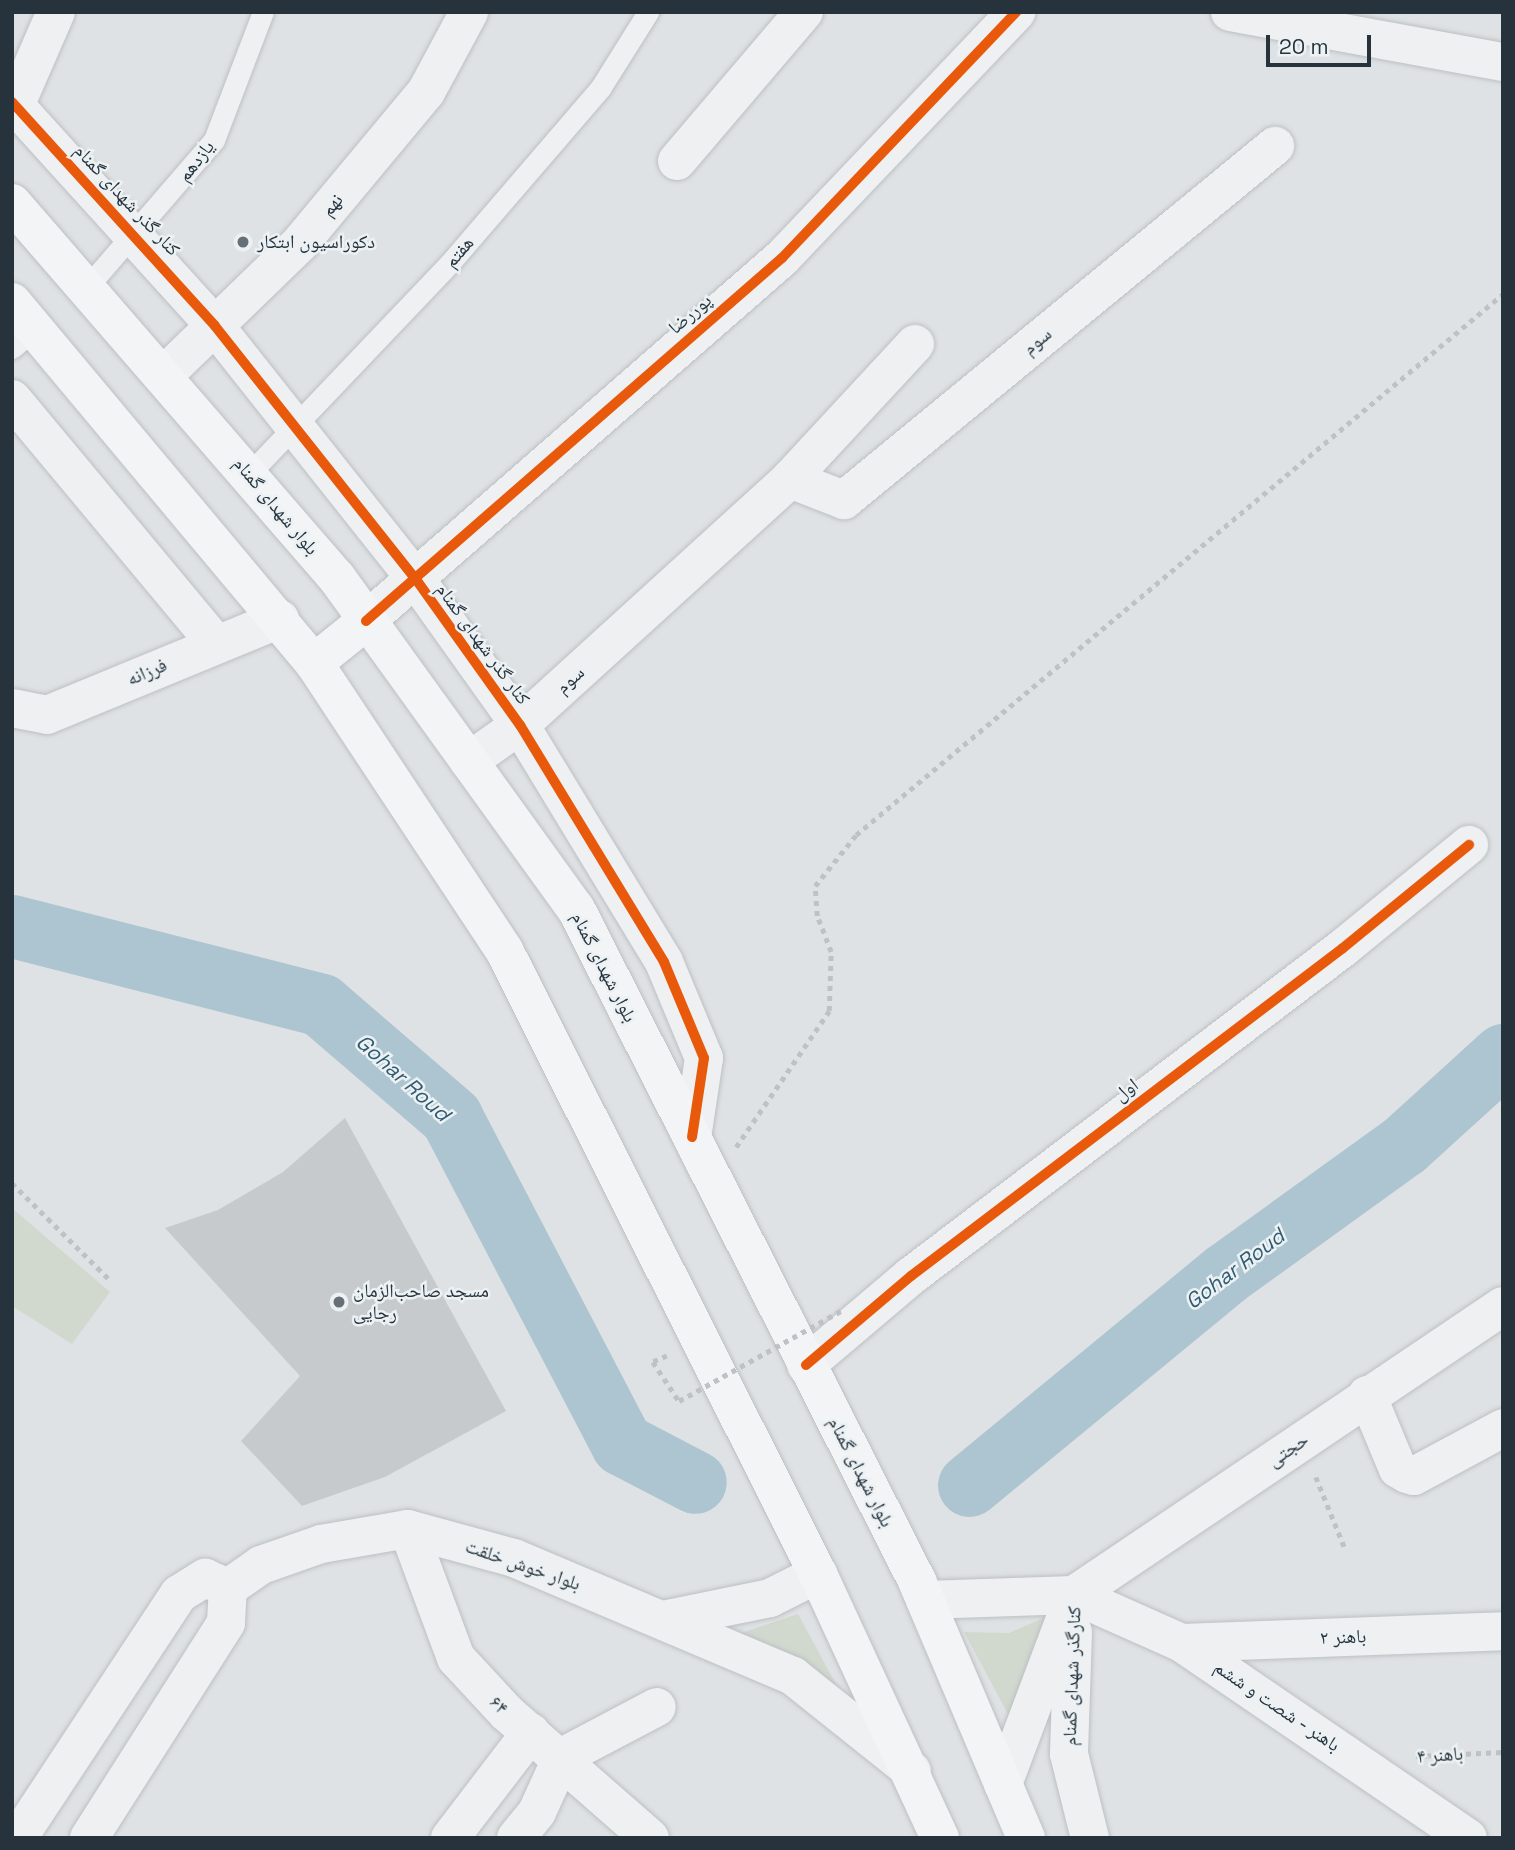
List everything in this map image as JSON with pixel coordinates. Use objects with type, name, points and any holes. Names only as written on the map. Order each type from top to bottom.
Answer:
[{"type":"highway","name":"بلوار شهدای گمنام","points":[[12,203],[165,374],[249,474],[366,621],[576,909],[925,1600],[1026,1838]]},
{"type":"highway","points":[[20,326],[280,619],[314,663],[505,952],[818,1574],[912,1771],[940,1838]]},
{"type":"highway","points":[[314,663],[366,621]]},
{"type":"street","points":[[14,107],[56,12]]},
{"type":"street","name":"نهم","points":[[165,374],[301,242],[426,92],[469,12]]},
{"type":"street","points":[[677,161],[804,12]]},
{"type":"street","name":"پوررضا","points":[[366,621],[782,258],[1016,12]]},
{"type":"street","points":[[1230,12],[1275,16],[1503,62]]},
{"type":"street","name":"کنار گذر شهدای گمنام","points":[[14,107],[136,234],[215,326],[293,428],[415,578],[520,725],[664,962],[704,1058],[692,1137]]},
{"type":"street","name":"سوم","points":[[790,479],[844,500],[1275,146]]},
{"type":"street","name":"سوم","points":[[469,761],[520,725],[790,479],[915,344]]},
{"type":"street","points":[[12,399],[215,643]]},
{"type":"street","name":"فرزانه","points":[[12,708],[47,715],[215,643],[280,619]]},
{"type":"street","name":"اول","points":[[806,1365],[911,1276],[1343,948],[1469,845]]},
{"type":"street","name":"حجتی","points":[[1074,1595],[1367,1395],[1503,1306]]},
{"type":"street","points":[[1367,1395],[1398,1469],[1414,1476],[1503,1428]]},
{"type":"street","name":"بلوار خوش خلقت","points":[[228,1588],[261,1565],[321,1545],[408,1529],[514,1558],[667,1619],[793,1676],[912,1771]]},
{"type":"street","name":"۶۴","points":[[408,1529],[456,1658],[531,1732],[650,1838]]},
{"type":"street","points":[[667,1619],[770,1598],[818,1574]]},
{"type":"street","points":[[18,1838],[180,1594],[205,1578],[228,1588],[226,1623],[89,1838]]},
{"type":"street","points":[[925,1600],[1074,1595],[1003,1784]]},
{"type":"street","name":"باهنر - شصت و ششم","points":[[1074,1595],[1182,1643],[1384,1776],[1467,1837]]},
{"type":"street","name":"کنارگذر شهدای گمنام","points":[[1074,1595],[1069,1754],[1090,1838]]},
{"type":"street","name":"باهنر ۲","points":[[1182,1643],[1503,1631]]},
{"type":"street","points":[[516,1838],[537,1812],[562,1757],[657,1707]]},
{"type":"street","points":[[450,1838],[531,1732]]},
{"type":"lane","name":"هفتم","points":[[249,474],[449,264],[601,87],[648,12]]},
{"type":"lane","name":"یازدهم","points":[[88,286],[136,234],[214,140],[257,14]]},
{"type":"path","points":[[713,1179],[829,1011],[831,952],[817,916],[815,886],[856,835],[1503,294]]},
{"type":"path","points":[[12,1183],[111,1281]]},
{"type":"path","points":[[653,1362],[679,1401],[844,1309]]},
{"type":"path","points":[[1301,1440],[1346,1551]]},
{"type":"shaded area","points":[[12,1208],[110,1292],[72,1344],[12,1306]]},
{"type":"shaded area","points":[[1057,1612],[1009,1716],[964,1632],[1009,1633]]},
{"type":"shaded area","points":[[798,1614],[837,1686],[735,1635]]},
{"type":"building","name":"مسجد صاحب‌الزمان رجایی","points":[[345,1118],[506,1411],[385,1477],[302,1506],[241,1441],[300,1376],[165,1228],[218,1210],[283,1172]]},
{"type":"waterway","name":"Gohar Roud","points":[[12,926],[321,1005],[451,1117],[622,1444],[695,1482]]},
{"type":"waterway","name":"Gohar Roud","points":[[969,1485],[1225,1274],[1404,1145],[1503,1055]]},
{"type":"cycle path","points":[[366,621],[782,258],[1016,12]]},
{"type":"cycle path","points":[[12,102],[215,326],[415,578],[520,725],[664,962],[704,1058],[692,1137]]},
{"type":"cycle path","points":[[806,1365],[911,1276],[1343,948],[1469,845]]},
{"type":"place","name":"دکوراسیون ابتکار","points":[[243,242]]},
{"type":"place","name":"مسجد صاحب‌الزمان رجایی","points":[[339,1302]]}]
